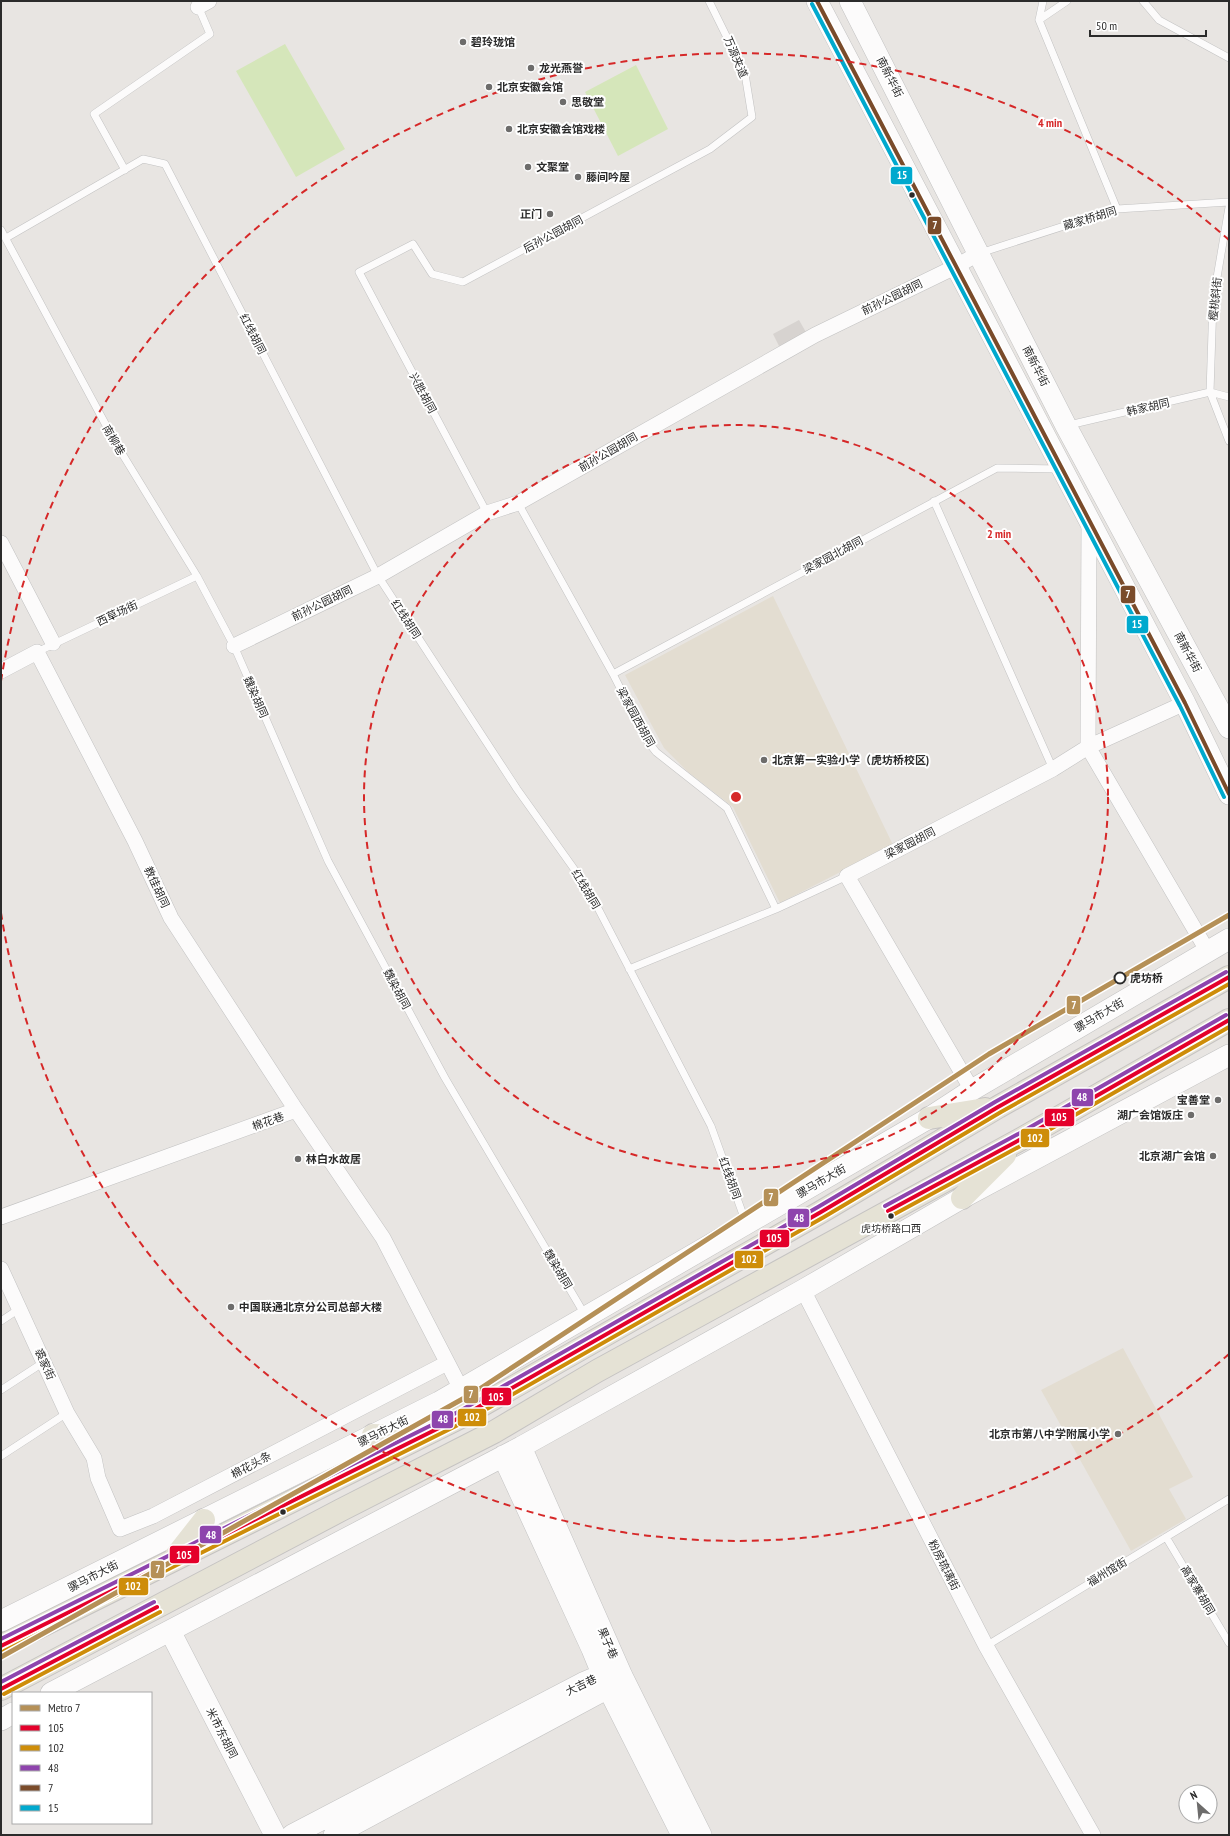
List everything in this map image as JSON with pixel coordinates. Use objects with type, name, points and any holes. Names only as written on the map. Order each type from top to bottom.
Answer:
[{"type":"main road","name":"骡马市大街","points":[[1,1646],[461,1417],[821,1212],[998,1107],[1229,977]]},
{"type":"main road","points":[[1,1689],[335,1513],[494,1432],[598,1371],[1022,1138],[1229,1020]]},
{"type":"main road","points":[[929,1118],[998,1107]]},
{"type":"main road","points":[[962,1198],[1022,1138]]},
{"type":"main road","points":[[373,1435],[421,1437]]},
{"type":"main road","points":[[171,1562],[204,1520]]},
{"type":"street","points":[[817,1],[1185,703],[1229,794]]},
{"type":"street","name":"南新华街","points":[[850,1],[1066,426],[1229,725]]},
{"type":"street","name":"前孙公园胡同","points":[[234,646],[378,576],[487,513],[518,503],[815,335],[957,266],[979,253]]},
{"type":"street","points":[[1089,522],[1088,747],[1208,952]]},
{"type":"street","points":[[1,543],[53,644]]},
{"type":"street","points":[[1,671],[37,652]]},
{"type":"street","name":"教佳胡同","points":[[37,652],[135,841],[171,918],[296,1110]]},
{"type":"street","name":"梁家园胡同","points":[[847,876],[1053,769],[1088,747],[1185,703]]},
{"type":"street","points":[[847,876],[972,1090]]},
{"type":"street","name":"骡马市大街","points":[[1,1622],[440,1402],[929,1118],[972,1090],[1229,939]]},
{"type":"street","points":[[53,1692],[512,1452],[802,1290],[962,1198],[1229,1055]]},
{"type":"street","name":"棉花巷","points":[[1,1217],[296,1110],[383,1238],[461,1389]]},
{"type":"street","name":"裘家街","points":[[1,1268],[68,1413],[94,1458]]},
{"type":"street","name":"粉房琉璃街","points":[[802,1290],[986,1646],[1093,1835]]},
{"type":"street","name":"棉花头条","points":[[94,1458],[98,1478],[120,1528],[153,1516],[447,1363]]},
{"type":"street","name":"果子巷","points":[[512,1452],[611,1680],[682,1835]]},
{"type":"street","name":"米市东胡同","points":[[170,1631],[275,1835]]},
{"type":"street","name":"果子巷","points":[[611,1680],[701,1835]]},
{"type":"street","name":"大吉巷","points":[[292,1835],[611,1680]]},
{"type":"street","name":"大吉巷","points":[[334,1835],[611,1680]]},
{"type":"street","points":[[1,1720],[12,1714]]},
{"type":"lane","points":[[1043,1],[1039,20],[1117,209]]},
{"type":"lane","points":[[1039,20],[1068,1]]},
{"type":"lane","points":[[1144,1],[1159,20],[1229,58]]},
{"type":"lane","name":"万源夹道","points":[[712,2],[745,74],[752,118]]},
{"type":"lane","points":[[125,170],[94,114],[210,34],[200,3]]},
{"type":"lane","name":"后孙公园胡同","points":[[359,272],[413,244],[432,274],[463,282],[710,149],[752,118]]},
{"type":"lane","name":"红线胡同","points":[[6,238],[143,159],[165,164],[378,576],[517,789],[587,887],[711,1126],[747,1224]]},
{"type":"lane","name":"藏家桥胡同","points":[[979,253],[1117,209],[1229,202]]},
{"type":"lane","name":"樱桃斜街","points":[[1210,392],[1213,301],[1229,207]]},
{"type":"lane","name":"南柳巷","points":[[1,230],[115,442],[197,576],[234,646]]},
{"type":"lane","name":"兴胜胡同","points":[[359,272],[487,513]]},
{"type":"lane","points":[[1210,392],[1229,441]]},
{"type":"lane","name":"韩家胡同","points":[[1066,426],[1210,392],[1229,397]]},
{"type":"lane","name":"梁家园北胡同","points":[[613,674],[997,468],[1062,469]]},
{"type":"lane","points":[[934,501],[1053,769]]},
{"type":"lane","name":"梁家园西胡同","points":[[518,503],[613,674],[646,739],[656,752],[727,808],[776,909]]},
{"type":"lane","name":"西草场街","points":[[37,652],[197,576]]},
{"type":"lane","name":"魏染胡同","points":[[234,646],[328,861],[445,1078],[587,1317]]},
{"type":"lane","name":"梁家园胡同","points":[[629,969],[776,909],[847,876]]},
{"type":"lane","points":[[1,1321],[19,1309]]},
{"type":"lane","points":[[1,1390],[44,1362]]},
{"type":"lane","points":[[1,1456],[68,1413]]},
{"type":"lane","name":"福州馆街","points":[[986,1646],[1229,1499]]},
{"type":"lane","name":"高家寨胡同","points":[[1166,1537],[1229,1643]]},
{"type":"shaded area","points":[[799,320],[807,334],[780,348],[773,334]]},
{"type":"shaded area","name":"北京第一实验小学（虎坊桥校区)","points":[[773,596],[893,845],[780,903],[733,807],[688,772],[664,748],[625,675]]},
{"type":"shaded area","name":"北京市第八中学附属小学","points":[[1123,1348],[1193,1477],[1169,1489],[1186,1519],[1131,1551],[1041,1390]]},
{"type":"green space","points":[[285,44],[345,149],[296,177],[236,71]]},
{"type":"green space","points":[[636,65],[668,129],[618,156],[585,92]]},
{"type":"metro line","name":"7","points":[[1,1657],[475,1392],[989,1054],[1229,915]]},
{"type":"transit line","name":"7","points":[[817,1],[1185,703],[1229,794]]},
{"type":"transit line","name":"15","points":[[812,4],[1180,706],[1224,797]]},
{"type":"transit line","name":"48","points":[[1,1639],[458,1412],[818,1207],[995,1102],[1226,972]]},
{"type":"transit line","name":"105","points":[[1,1646],[461,1417],[821,1212],[998,1107],[1229,977]]},
{"type":"transit line","name":"102","points":[[4,1651],[464,1422],[824,1217],[1001,1112],[1229,984]]},
{"type":"transit line","name":"48","points":[[885,1206],[1020,1133],[1226,1015]]},
{"type":"transit line","name":"105","points":[[888,1211],[1023,1138],[1229,1020]]},
{"type":"transit line","name":"102","points":[[891,1216],[1026,1143],[1229,1027]]},
{"type":"transit line","name":"48","points":[[1,1682],[154,1602]]},
{"type":"transit line","name":"105","points":[[1,1689],[157,1607]]},
{"type":"transit line","name":"102","points":[[4,1694],[160,1612]]},
{"type":"place","name":"碧玲珑馆","points":[[463,42]]},
{"type":"place","name":"龙光燕誉","points":[[531,68]]},
{"type":"place","name":"北京安徽会馆","points":[[489,87]]},
{"type":"place","name":"思敬堂","points":[[563,102]]},
{"type":"place","name":"北京安徽会馆戏楼","points":[[509,129]]},
{"type":"place","name":"文聚堂","points":[[528,167]]},
{"type":"place","name":"藤间吟屋","points":[[578,177]]},
{"type":"place","name":"正门","points":[[550,214]]},
{"type":"place","name":"北京第一实验小学（虎坊桥校区)","points":[[764,760]]},
{"type":"place","name":"虎坊桥","points":[[1120,978]]},
{"type":"place","name":"宝善堂","points":[[1218,1100]]},
{"type":"place","name":"湖广会馆饭庄","points":[[1191,1115]]},
{"type":"place","name":"北京湖广会馆","points":[[1213,1156]]},
{"type":"place","name":"林白水故居","points":[[298,1159]]},
{"type":"place","name":"虎坊桥路口西","points":[[891,1216]]},
{"type":"place","name":"中国联通北京分公司总部大楼","points":[[231,1307]]},
{"type":"place","name":"北京市第八中学附属小学","points":[[1118,1434]]}]
